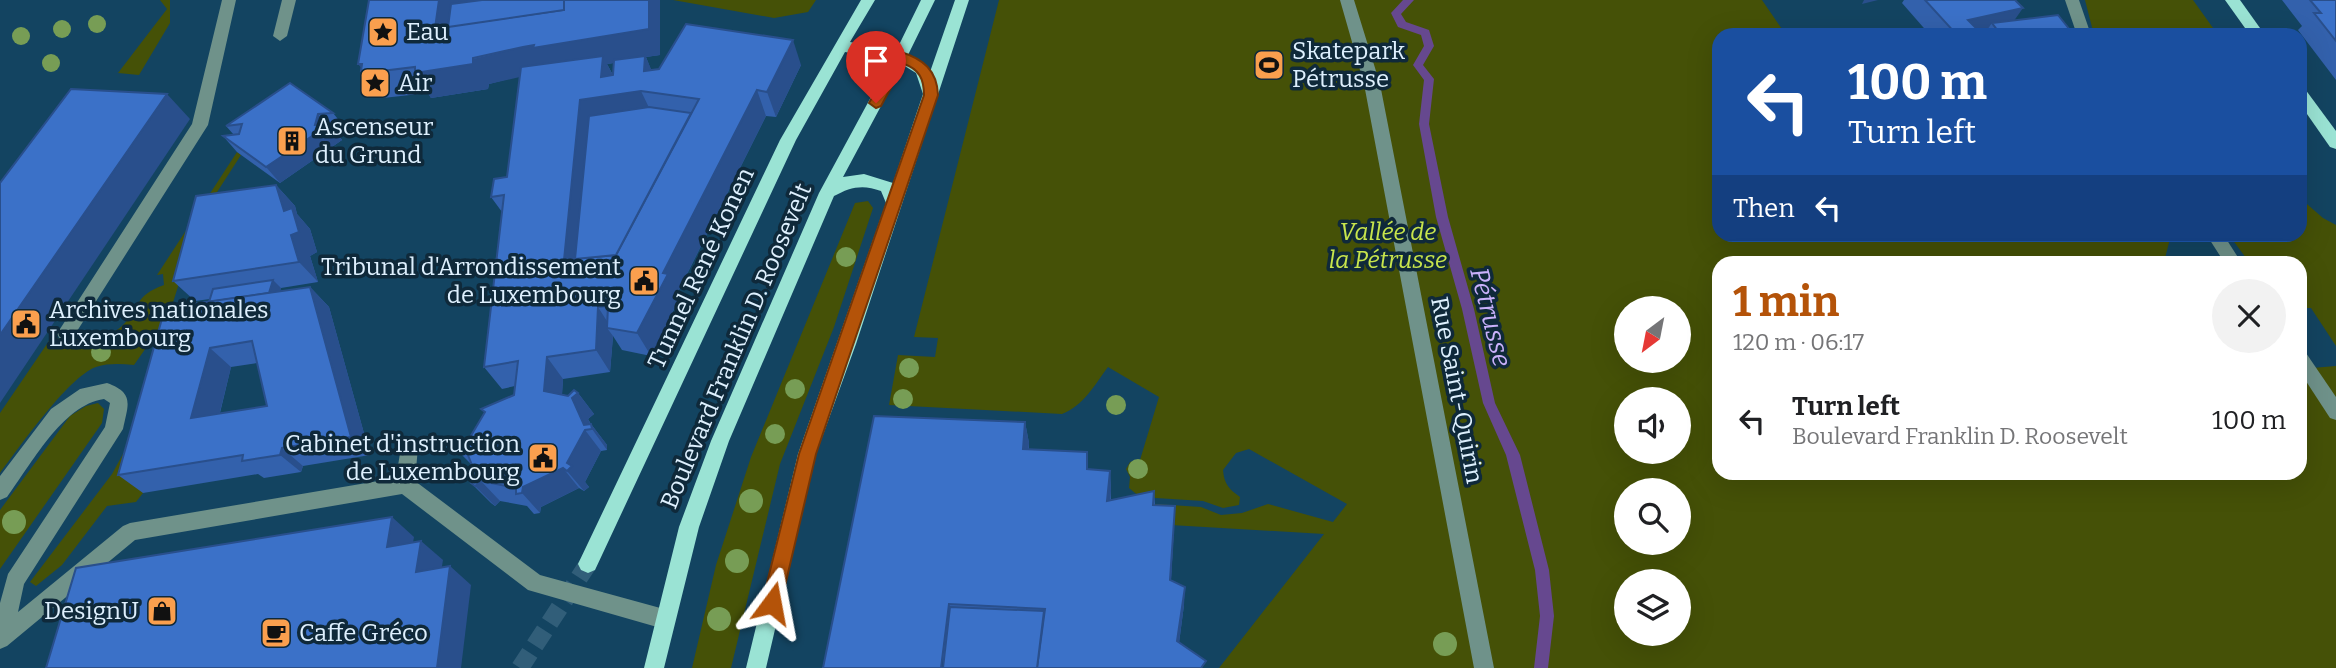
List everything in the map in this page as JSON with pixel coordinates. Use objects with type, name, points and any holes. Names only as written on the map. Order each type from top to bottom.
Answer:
[{"type":"main road","name":"Tunnel René Konen","points":[[588,564],[788,140],[868,0]]},
{"type":"main road","name":"Boulevard Franklin D. Roosevelt","points":[[654,668],[689,527],[720,441],[827,193],[901,57],[928,0]]},
{"type":"main road","points":[[756,668],[807,454],[962,0]]},
{"type":"main road","points":[[2232,0],[2253,28]]},
{"type":"main road","points":[[840,46],[915,62],[925,71],[931,83],[931,95]]},
{"type":"main road","points":[[2307,103],[2336,143]]},
{"type":"main road","points":[[827,193],[845,181],[868,179],[887,187],[894,203]]},
{"type":"street","points":[[66,334],[200,125],[229,0]]},
{"type":"street","points":[[280,36],[289,0]]},
{"type":"street","name":"Rue Saint-Quirin","points":[[1348,0],[1373,84],[1484,668]]},
{"type":"street","points":[[2071,0],[2081,28]]},
{"type":"street","points":[[2307,369],[2336,412]]},
{"type":"street","points":[[0,491],[57,415],[86,394],[107,391],[120,400],[114,429],[15,581],[1,638]]},
{"type":"street","points":[[405,485],[409,447]]},
{"type":"street","points":[[1,638],[130,532],[405,485],[535,583],[664,619]]},
{"type":"green space","points":[[160,0],[170,0],[170,23],[139,75],[118,73],[167,9]]},
{"type":"green space","points":[[673,0],[816,0],[808,12],[774,18]]},
{"type":"green space","name":"Vallée de la Pétrusse","points":[[999,0],[1762,0],[1781,28],[1712,28],[1712,242],[2169,242],[2166,256],[1712,256],[1712,480],[2307,480],[2307,368],[2336,366],[2336,668],[1219,668],[1324,534],[1154,524],[1155,504],[1201,507],[1221,515],[1242,513],[1268,504],[1333,522],[1347,504],[1249,449],[1236,453],[1223,470],[1228,486],[1240,497],[1239,505],[1223,508],[1203,501],[1140,497],[1129,488],[1130,477],[1126,469],[1130,462],[1140,460],[1159,397],[1108,367],[1083,400],[1062,414],[889,405],[898,355],[935,357],[938,338],[914,337]]},
{"type":"green space","points":[[2085,0],[2193,0],[2213,28],[2092,28]]},
{"type":"green space","points":[[237,152],[241,155],[199,220],[169,315],[134,365],[106,365],[85,373],[58,398],[0,473],[0,413],[51,338],[88,338],[116,331],[147,293],[164,285],[163,274],[157,275]]},
{"type":"green space","points":[[868,201],[873,208],[834,327],[780,464],[731,668],[692,668],[716,565],[751,457],[855,203]]},
{"type":"green space","points":[[2307,204],[2336,225],[2336,346],[2311,308],[2307,308],[2307,256],[2245,256],[2234,242],[2307,242]]},
{"type":"green space","points":[[168,400],[143,493],[136,502],[107,506],[62,565],[36,586],[30,582],[112,474],[124,452],[140,440]]},
{"type":"green space","points":[[98,403],[104,409],[102,423],[0,569],[0,510],[70,416],[86,406]]},
{"type":"building","points":[[369,0],[439,0],[435,28],[564,10],[564,0],[649,0],[649,29],[533,48],[534,45],[523,47],[473,58],[473,64],[415,73],[415,67],[365,73],[366,70],[361,71],[362,64],[358,64]]},
{"type":"building","points":[[482,0],[564,0],[564,10],[448,27],[451,4]]},
{"type":"building","points":[[1925,0],[2015,0],[2023,8],[1968,20],[1976,28],[1951,28]]},
{"type":"building","points":[[2310,0],[2336,0],[2336,41],[2314,13],[2321,13]]},
{"type":"building","points":[[2058,15],[2068,28],[1996,28],[1992,23]]},
{"type":"building","name":"Tribunal d'Arrondissement de Luxembourg","points":[[686,24],[793,40],[767,92],[757,90],[663,273],[668,274],[637,333],[607,328],[608,306],[598,307],[596,350],[547,357],[544,391],[568,396],[574,390],[578,393],[572,398],[584,425],[591,424],[592,429],[585,430],[567,463],[572,466],[567,471],[563,468],[523,487],[522,493],[516,494],[516,488],[481,481],[475,486],[471,483],[477,478],[466,450],[458,451],[459,445],[466,444],[485,412],[481,409],[514,395],[518,361],[484,367],[504,195],[491,197],[494,179],[507,177],[521,67],[603,56],[601,77],[613,75],[614,60],[645,56],[644,71],[659,69]],"holes":[[[641,91],[699,99],[616,255],[564,260],[580,100]]]},
{"type":"building","points":[[290,83],[333,113],[318,114],[315,125],[330,124],[266,167],[223,136],[239,134],[242,124],[226,126]]},
{"type":"building","points":[[71,89],[167,94],[0,335],[0,183]]},
{"type":"building","points":[[649,107],[691,113],[616,255],[575,259],[589,116]]},
{"type":"building","points":[[276,185],[284,211],[292,208],[299,232],[291,235],[299,262],[173,281],[196,196]]},
{"type":"building","points":[[273,280],[269,293],[209,302],[213,289]]},
{"type":"building","points":[[310,287],[351,437],[282,448],[280,455],[242,461],[243,455],[118,475],[165,308]],"holes":[[[252,341],[267,406],[191,418],[210,348]]]},
{"type":"building","points":[[874,416],[1025,422],[1023,449],[1087,452],[1087,469],[1110,471],[1107,501],[1154,491],[1153,505],[1175,506],[1170,580],[1185,587],[1177,641],[1206,661],[1201,668],[1037,668],[1045,609],[949,604],[941,668],[823,668]]},
{"type":"building","points":[[392,517],[387,547],[421,541],[416,572],[450,566],[437,668],[46,668],[76,568]]},
{"type":"building","points":[[950,607],[1044,611],[1037,668],[943,668]]},
{"type":"waterway","name":"Pétrusse","points":[[1409,0],[1396,13],[1402,24],[1425,33],[1429,46],[1418,65],[1429,79],[1424,124],[1442,217],[1468,309],[1489,403],[1513,455],[1542,570],[1547,616],[1541,668]]},
{"type":"tunnel","points":[[520,668],[588,564]]},
{"type":"place","name":"Eau","points":[[383,32]]},
{"type":"place","name":"Skatepark Pétrusse","points":[[1269,65]]},
{"type":"place","name":"Air","points":[[375,83]]},
{"type":"place","name":"Ascenseur du Grund","points":[[292,141]]},
{"type":"place","name":"Tribunal d'Arrondissement de Luxembourg","points":[[644,281]]},
{"type":"place","name":"Archives nationales Luxembourg","points":[[26,324]]},
{"type":"place","name":"Cabinet d'instruction de Luxembourg","points":[[543,458]]},
{"type":"place","name":"DesignU","points":[[162,611]]},
{"type":"place","name":"Caffe Gréco","points":[[276,633]]},
{"type":"route","points":[[772,603],[807,454],[931,95],[931,83],[925,71],[915,62],[901,57],[876,103]]}]
